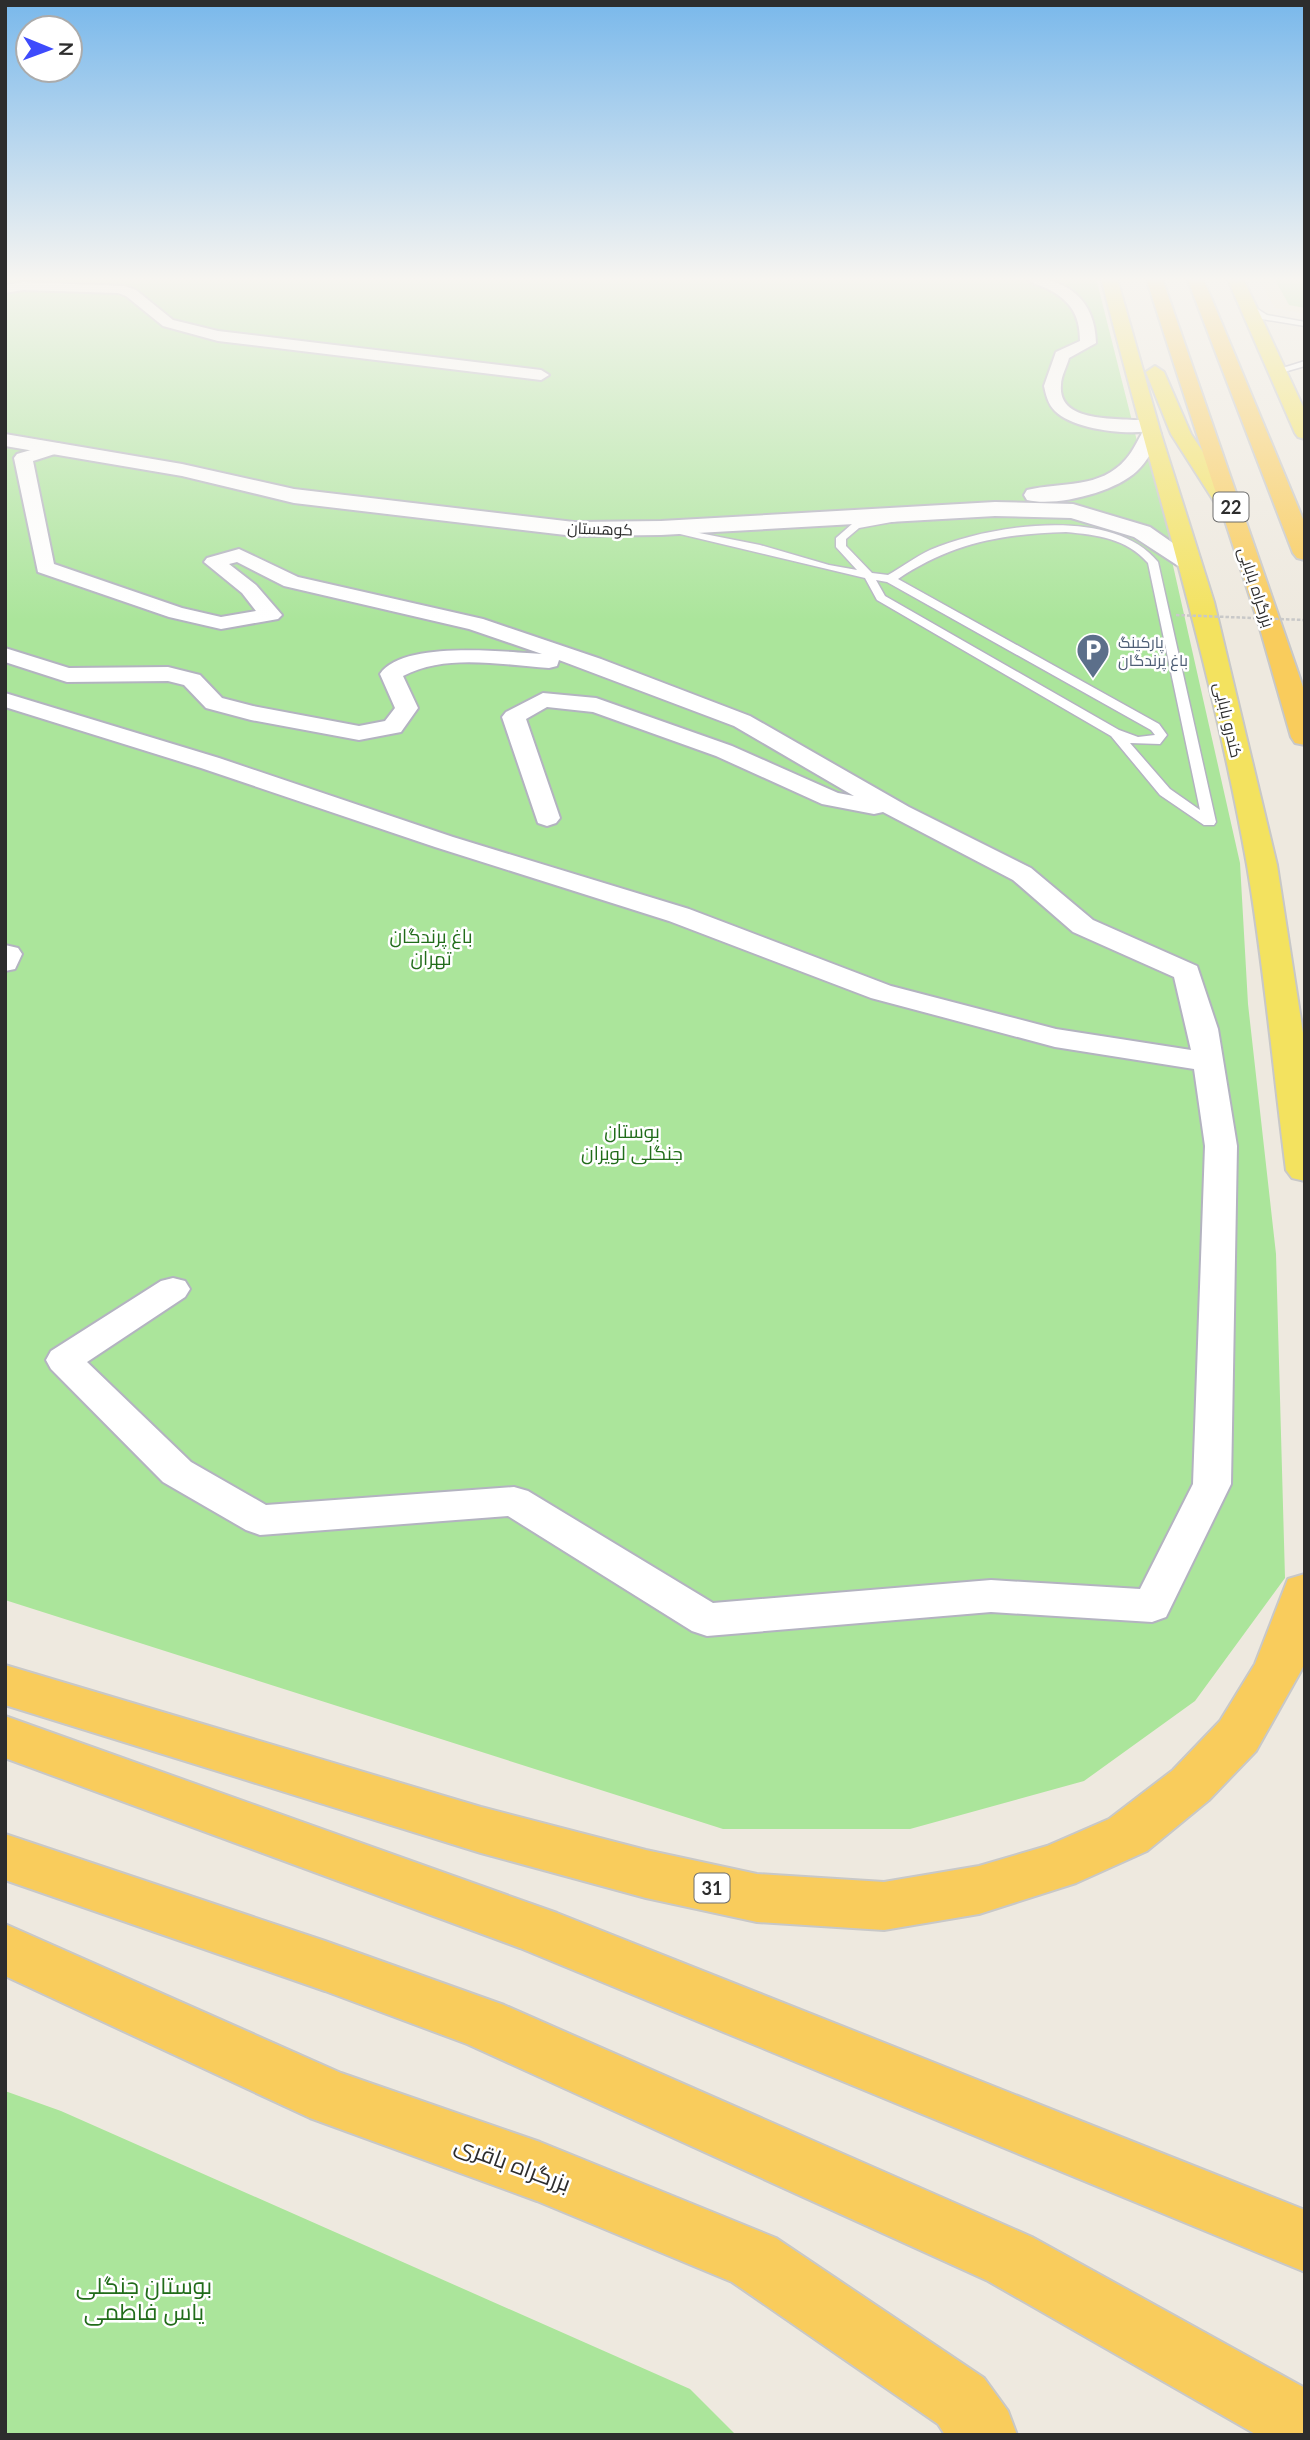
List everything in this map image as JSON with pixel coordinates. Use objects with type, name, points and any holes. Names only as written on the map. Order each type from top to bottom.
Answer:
[{"type":"highway","name":"بزرگراه بابایی","points":[[1192,392],[1305,737]]},
{"type":"highway","points":[[1241,392],[1305,553]]},
{"type":"highway","name":"31","points":[[5,1685],[481,1830],[646,1874],[757,1898],[884,1906],[979,1890],[1057,1866],[1128,1835],[1191,1785],[1238,1737],[1278,1669],[1305,1592]]},
{"type":"highway","points":[[5,1737],[538,1930],[1305,2241]]},
{"type":"highway","points":[[5,1857],[325,1966],[484,2024],[1010,2259],[1305,2426]]},
{"type":"highway","name":"بزرگراه باقری","points":[[5,1949],[331,2098],[540,2172],[754,2260],[961,2400],[984,2435]]},
{"type":"main road","name":"کندرو بابایی","points":[[1140,392],[1188,562],[1202,602],[1262,865],[1305,1170]]},
{"type":"main road","points":[[1164,392],[1181,434],[1234,515]]},
{"type":"main road","points":[[1286,392],[1305,433]]},
{"type":"main road","name":"کوهستان","points":[[5,428],[552,517],[624,522],[1071,502],[1142,532],[1188,562]]},
{"type":"main road","name":"کوهستان","points":[[5,440],[182,470],[294,496],[574,529],[661,528],[1006,509],[1071,502],[1132,467],[1150,430]]},
{"type":"main road","points":[[294,496],[316,480]]},
{"type":"street","points":[[1054,392],[1060,407],[1080,418],[1150,430]]},
{"type":"street","points":[[5,446],[55,448]]},
{"type":"street","points":[[55,448],[23,458],[45,568],[176,613],[221,623],[271,615],[249,589],[215,562],[239,555],[291,582],[475,624],[593,664],[742,721],[900,812],[1022,874],[1083,926],[1187,972],[1203,1029],[1221,1146],[1212,1484],[1152,1606],[990,1596],[707,1620],[514,1501],[260,1520],[177,1472],[64,1360],[173,1289]]},
{"type":"street","points":[[429,660],[468,642],[475,624]]},
{"type":"street","points":[[5,655],[67,675],[168,674],[192,680],[214,703],[251,713],[359,733],[393,727],[407,708],[391,674],[406,664],[467,657],[593,664]]},
{"type":"street","points":[[5,700],[210,763],[444,842],[678,915],[881,992],[1055,1038],[1209,1062]]},
{"type":"street","points":[[547,818],[514,718],[543,700],[596,705],[724,751],[831,799],[900,812]]},
{"type":"street","points":[[5,953],[8,954],[5,963]]},
{"type":"lane","points":[[661,528],[760,548],[828,568],[869,576],[890,579],[1155,727],[1161,735],[1156,741],[1137,741],[1115,733],[881,598],[869,576],[841,547],[841,538],[856,526],[938,512]]},
{"type":"lane","points":[[890,579],[932,554],[958,544],[1032,531],[1067,529],[1108,534],[1138,546],[1153,562],[1209,822],[1165,792],[1115,733]]},
{"type":"path","points":[[1176,615],[1305,620]]},
{"type":"green space","name":"بوستان جنگلی لویزان","points":[[5,392],[1125,392],[1143,462],[1148,448],[1173,546],[1172,561],[1240,863],[1248,1004],[1276,1254],[1285,1578],[1195,1701],[1084,1781],[910,1829],[723,1829],[5,1600]]},
{"type":"green space","name":"بوستان جنگلی یاس فاطمی","points":[[5,2091],[61,2111],[690,2389],[736,2435],[5,2435]]},
{"type":"place","name":"پارکینگ باغ پرندگان","points":[[1093,680]]},
{"type":"park label","name":"باغ پرندگان تهران","points":[[431,946]]}]
